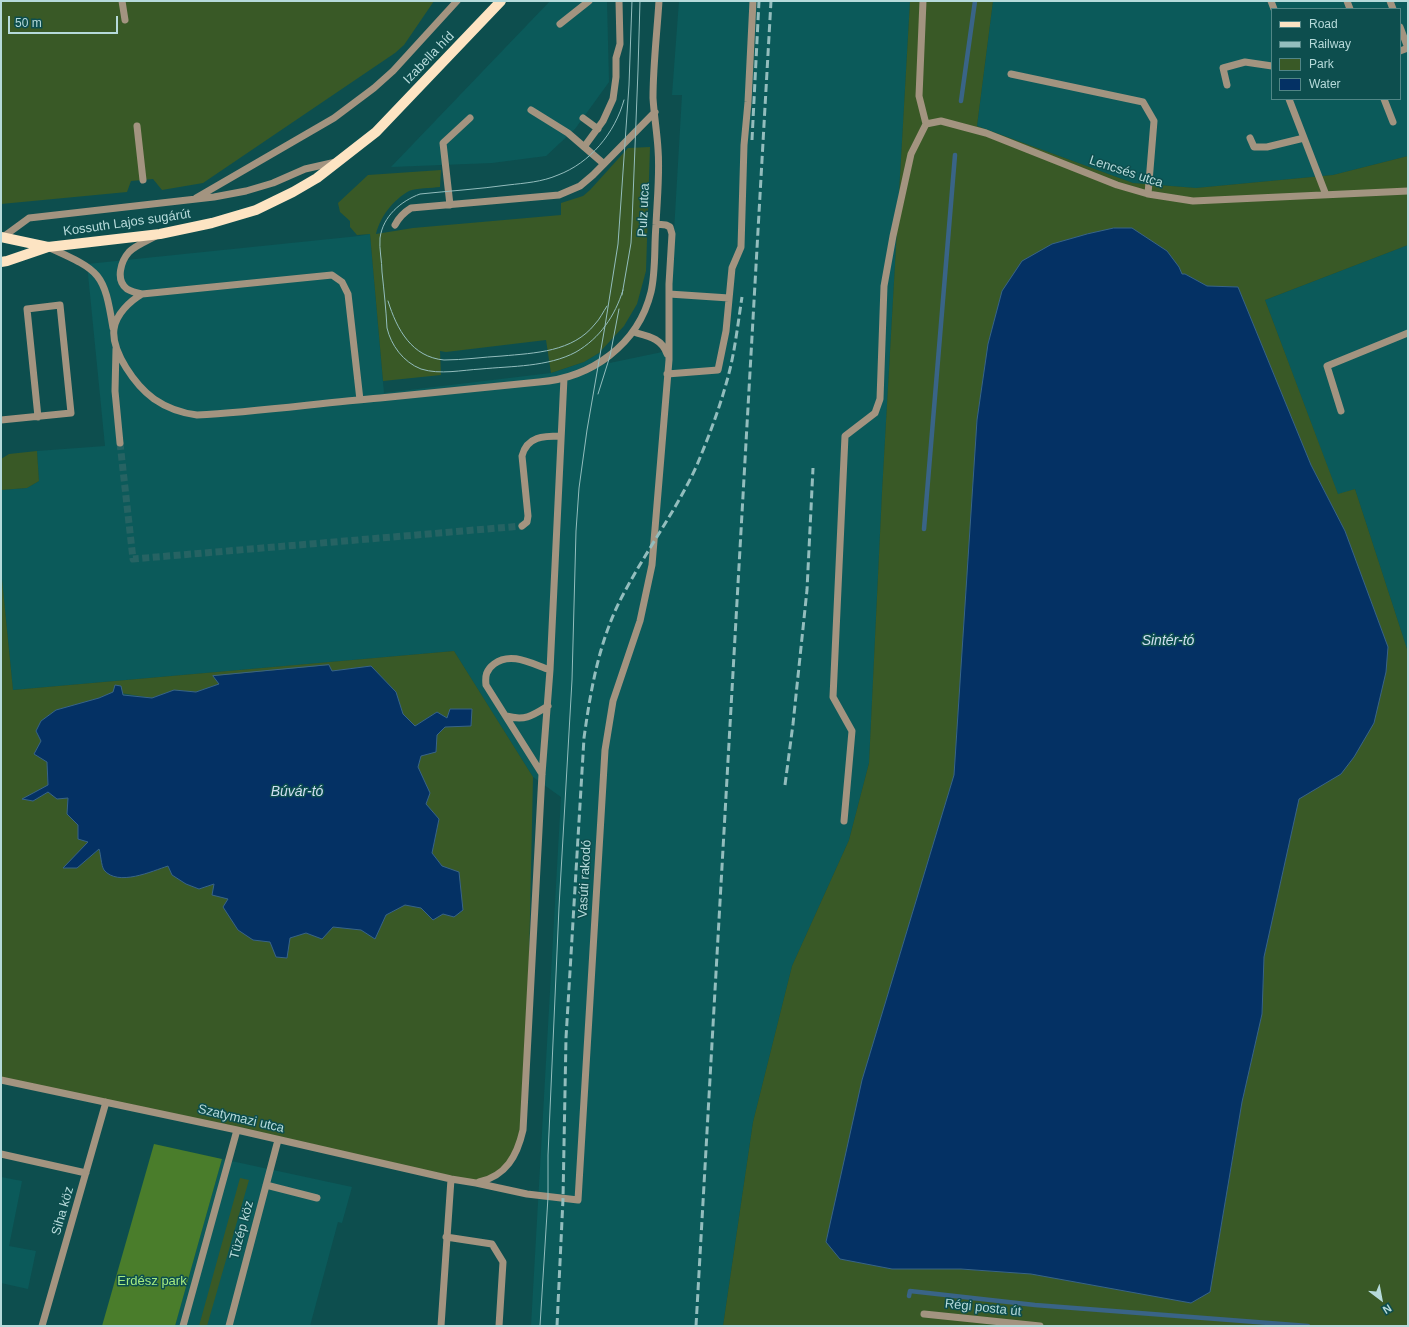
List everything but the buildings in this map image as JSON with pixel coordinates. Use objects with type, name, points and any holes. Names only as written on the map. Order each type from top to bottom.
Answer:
[{"type":"main road","name":"Izabella híd","points":[[376,132],[501,1]]},
{"type":"main road","name":"Kossuth Lajos sugárút","points":[[1,262],[48,247],[160,234],[212,223],[256,210],[293,192],[317,178],[376,132]]},
{"type":"main road","name":"Kossuth Lajos sugárút","points":[[2,237],[48,247]]},
{"type":"street","points":[[122,1],[124,20]]},
{"type":"street","points":[[193,200],[334,118],[353,105],[393,71],[457,1]]},
{"type":"street","points":[[560,24],[589,1]]},
{"type":"street","points":[[584,147],[598,129],[609,111],[613,99],[616,77],[616,58],[620,44],[619,1]]},
{"type":"street","name":"Pulz utca","points":[[116,345],[121,358],[131,375],[153,398],[168,407],[185,413],[197,415],[211,415],[546,382],[582,373],[601,362],[621,346],[633,332],[645,308],[653,282],[659,165],[654,98],[659,1]]},
{"type":"street","points":[[667,374],[718,370],[726,331],[732,268],[741,247],[744,145],[748,102],[753,1]]},
{"type":"street","points":[[844,821],[852,731],[833,697],[845,436],[875,413],[880,399],[884,286],[893,236],[911,154],[926,124],[918,96],[923,1]]},
{"type":"street","points":[[1406,34],[1408,48]]},
{"type":"street","points":[[1227,84],[1223,68],[1245,62],[1271,66]]},
{"type":"street","points":[[1011,74],[1143,102],[1154,121],[1148,194]]},
{"type":"street","points":[[1289,100],[1326,195]]},
{"type":"street","points":[[1384,100],[1393,122]]},
{"type":"street","points":[[530,110],[568,133],[604,164]]},
{"type":"street","points":[[395,225],[404,212],[411,208],[559,195],[570,192],[593,176],[654,112]]},
{"type":"street","points":[[450,205],[443,143],[470,118]]},
{"type":"street","points":[[583,118],[598,129]]},
{"type":"street","name":"Lencsés utca","points":[[926,124],[941,121],[986,134],[1117,185],[1148,194],[1194,202],[1408,191]]},
{"type":"street","points":[[137,126],[143,180]]},
{"type":"street","points":[[1250,138],[1254,147],[1267,147],[1304,138]]},
{"type":"street","points":[[2,237],[29,218],[214,197],[246,191],[273,183],[305,169],[340,161]]},
{"type":"street","name":"Vasúti rakodó","points":[[578,1200],[605,750],[613,701],[640,621],[652,565],[668,360],[671,231],[670,227],[666,225],[656,224]]},
{"type":"street","points":[[160,234],[140,244],[130,252],[121,266],[120,273],[124,286],[134,292],[142,294],[332,275],[342,282],[348,294],[360,400]]},
{"type":"street","points":[[48,247],[79,261],[92,269],[99,276],[105,287],[116,345],[115,391],[120,443]]},
{"type":"street","points":[[114,330],[116,322],[124,308],[132,300],[142,294]]},
{"type":"street","points":[[669,294],[729,298]]},
{"type":"street","points":[[1,420],[38,417],[71,413],[60,305],[27,309],[38,417]]},
{"type":"street","points":[[633,332],[658,340],[665,349],[668,360]]},
{"type":"street","points":[[1341,410],[1327,366],[1408,333]]},
{"type":"street","points":[[476,1183],[488,1180],[507,1166],[514,1157],[520,1144],[523,1130],[542,774],[550,670],[564,378]]},
{"type":"street","points":[[522,526],[527,522],[528,516],[522,456],[524,448],[535,439],[545,436],[561,436]]},
{"type":"street","points":[[542,774],[486,685],[485,676],[489,668],[501,659],[513,658],[550,670]]},
{"type":"street","points":[[506,716],[517,719],[526,718],[548,706]]},
{"type":"street","name":"Szatymazi utca","points":[[1,1080],[237,1130],[451,1179],[527,1194],[578,1200]]},
{"type":"street","name":"Siha köz","points":[[42,1326],[106,1102]]},
{"type":"street","points":[[183,1326],[237,1130]]},
{"type":"street","name":"Tüzép köz","points":[[229,1326],[278,1140]]},
{"type":"street","points":[[1,1154],[86,1173]]},
{"type":"street","points":[[441,1326],[451,1179]]},
{"type":"street","points":[[266,1185],[317,1198]]},
{"type":"street","points":[[446,1237],[492,1244],[503,1262],[499,1326]]},
{"type":"street","name":"Régi posta út","points":[[924,1314],[1040,1326]]},
{"type":"shaded area","points":[[550,1],[607,1],[609,82],[575,129],[546,156],[492,163],[391,167]]},
{"type":"shaded area","points":[[679,1],[910,1],[882,492],[869,763],[849,840],[792,966],[753,1122],[723,1326],[531,1326],[561,797],[533,777],[454,651],[13,690],[1,569],[1,490],[27,488],[39,481],[37,451],[105,446],[87,264],[370,234],[384,393],[551,373],[584,362],[599,353],[600,365],[667,351],[682,95],[672,95]]},
{"type":"shaded area","points":[[993,1],[1408,1],[1408,156],[1333,175],[1196,188],[1133,183],[977,126]]},
{"type":"shaded area","points":[[1408,245],[1408,652],[1355,489],[1338,495],[1265,300]]},
{"type":"shaded area","points":[[222,1159],[352,1187],[342,1223],[338,1222],[310,1326],[175,1326]]},
{"type":"shaded area","points":[[1,1177],[22,1181],[9,1246],[36,1251],[28,1289],[1,1283]]},
{"type":"green space","points":[[1,1],[434,1],[404,45],[395,53],[203,183],[162,190],[153,179],[131,181],[127,192],[1,204]]},
{"type":"green space","points":[[910,1],[993,1],[977,126],[1133,183],[1196,188],[1333,175],[1408,156],[1408,245],[1265,300],[1338,494],[1355,489],[1408,652],[1408,1326],[723,1326],[753,1122],[792,966],[849,840],[869,763],[882,492]],"holes":[[[1114,228],[1179,267],[1182,274],[1185,274],[1207,286],[1238,287],[1311,465],[1345,531],[1388,647],[1341,774],[1299,798],[1264,957],[1262,1014],[1242,1102],[1210,1292],[1191,1303],[1031,1274],[961,1269],[892,1269],[840,1259],[862,1080],[954,775],[977,420],[988,344],[1002,291],[1052,244]]]},
{"type":"green space","points":[[650,147],[646,271],[637,304],[624,326],[599,353],[584,362],[551,373],[546,340],[446,352],[440,351],[441,375],[383,381],[370,234],[357,235],[350,227],[350,221],[340,212],[338,203],[368,175],[441,170],[440,187],[412,190],[403,195],[384,215],[376,234],[413,228],[561,215],[561,203],[583,196],[628,148]]},
{"type":"green space","points":[[37,451],[39,481],[27,488],[1,490],[1,459],[9,454]]},
{"type":"green space","points":[[1,569],[13,690],[454,651],[533,777],[527,1053],[523,1130],[507,1166],[476,1183],[1,1080]],"holes":[[[371,666],[396,692],[403,714],[415,726],[437,712],[447,718],[445,727],[421,756],[418,768],[430,793],[426,804],[439,819],[432,853],[442,866],[421,908],[405,905],[386,915],[375,939],[361,930],[333,927],[322,939],[306,933],[290,938],[287,958],[270,942],[253,940],[228,899],[215,884],[199,889],[186,884],[172,875],[168,865],[133,877],[103,869],[100,849],[77,868],[64,868],[89,842],[78,839],[78,825],[67,814],[68,797],[48,792],[33,801],[23,799],[48,785],[47,762],[35,754],[41,741],[36,731],[41,721],[56,710],[99,698],[114,692],[152,698],[174,690],[196,692],[219,684],[214,676],[332,671]]]},
{"type":"green space","name":"Erdész park","points":[[154,1144],[222,1159],[175,1326],[102,1326]]},
{"type":"green space","points":[[240,1178],[249,1180],[207,1326],[199,1326]]},
{"type":"water","name":"Sintér-tó","points":[[1114,228],[1132,228],[1167,251],[1179,267],[1182,274],[1185,274],[1207,286],[1238,287],[1311,465],[1345,531],[1388,647],[1386,672],[1374,723],[1354,757],[1341,774],[1299,799],[1264,957],[1262,1014],[1242,1102],[1210,1292],[1191,1303],[1031,1274],[961,1269],[892,1269],[840,1259],[826,1242],[862,1080],[954,775],[977,420],[988,344],[1002,291],[1022,261],[1052,244]]},
{"type":"water","name":"Búvár-tó","points":[[329,665],[332,671],[371,666],[396,692],[403,714],[415,726],[437,712],[447,718],[450,709],[472,709],[471,726],[445,727],[437,735],[436,752],[421,756],[418,767],[430,793],[426,804],[439,819],[432,853],[442,866],[459,872],[463,910],[454,917],[443,914],[433,920],[421,908],[405,905],[386,915],[375,939],[361,930],[333,927],[322,939],[306,933],[290,938],[287,958],[276,957],[270,942],[253,940],[238,930],[223,907],[228,899],[212,895],[214,884],[199,889],[186,884],[172,875],[168,866],[126,878],[110,875],[104,870],[99,849],[77,868],[63,868],[88,842],[78,839],[78,825],[67,814],[68,798],[57,799],[48,792],[33,801],[22,799],[48,785],[47,762],[34,754],[41,741],[36,731],[41,721],[56,710],[99,698],[113,692],[115,685],[121,686],[123,695],[152,698],[174,690],[196,692],[219,684],[213,676]]},
{"type":"waterway","points":[[961,101],[975,1]]},
{"type":"waterway","points":[[924,529],[955,155]]},
{"type":"waterway","points":[[909,1296],[910,1291],[1035,1305],[1308,1326]]},
{"type":"tunnel","points":[[120,443],[133,559],[522,526]]},
{"type":"tram line","points":[[540,1326],[548,1197],[548,1155],[559,907],[572,680],[576,531],[579,488],[587,430],[618,244],[629,85],[632,1]]},
{"type":"tram line","points":[[622,295],[631,243],[640,1]]},
{"type":"tram line","points":[[623,290],[616,309],[606,326],[585,346],[565,357],[554,361],[517,366],[451,372],[428,371],[409,362],[403,357],[391,341],[387,328],[380,238],[385,223],[394,210],[406,201],[420,194],[533,182],[570,170],[591,155],[608,135],[620,112],[624,100]]},
{"type":"tram line","points":[[388,301],[396,322],[407,340],[423,354],[444,360],[527,354],[565,346],[586,333],[598,320],[607,306]]},
{"type":"tram line","points":[[598,394],[610,356],[619,309]]},
{"type":"railway","points":[[752,140],[759,1]]},
{"type":"railway","points":[[696,1326],[771,1]]},
{"type":"railway","points":[[557,1326],[563,1199],[566,1038],[584,738],[593,681],[603,644],[616,608],[689,481],[710,432],[730,367],[742,297]]},
{"type":"railway","points":[[785,785],[807,590],[813,468]]}]
